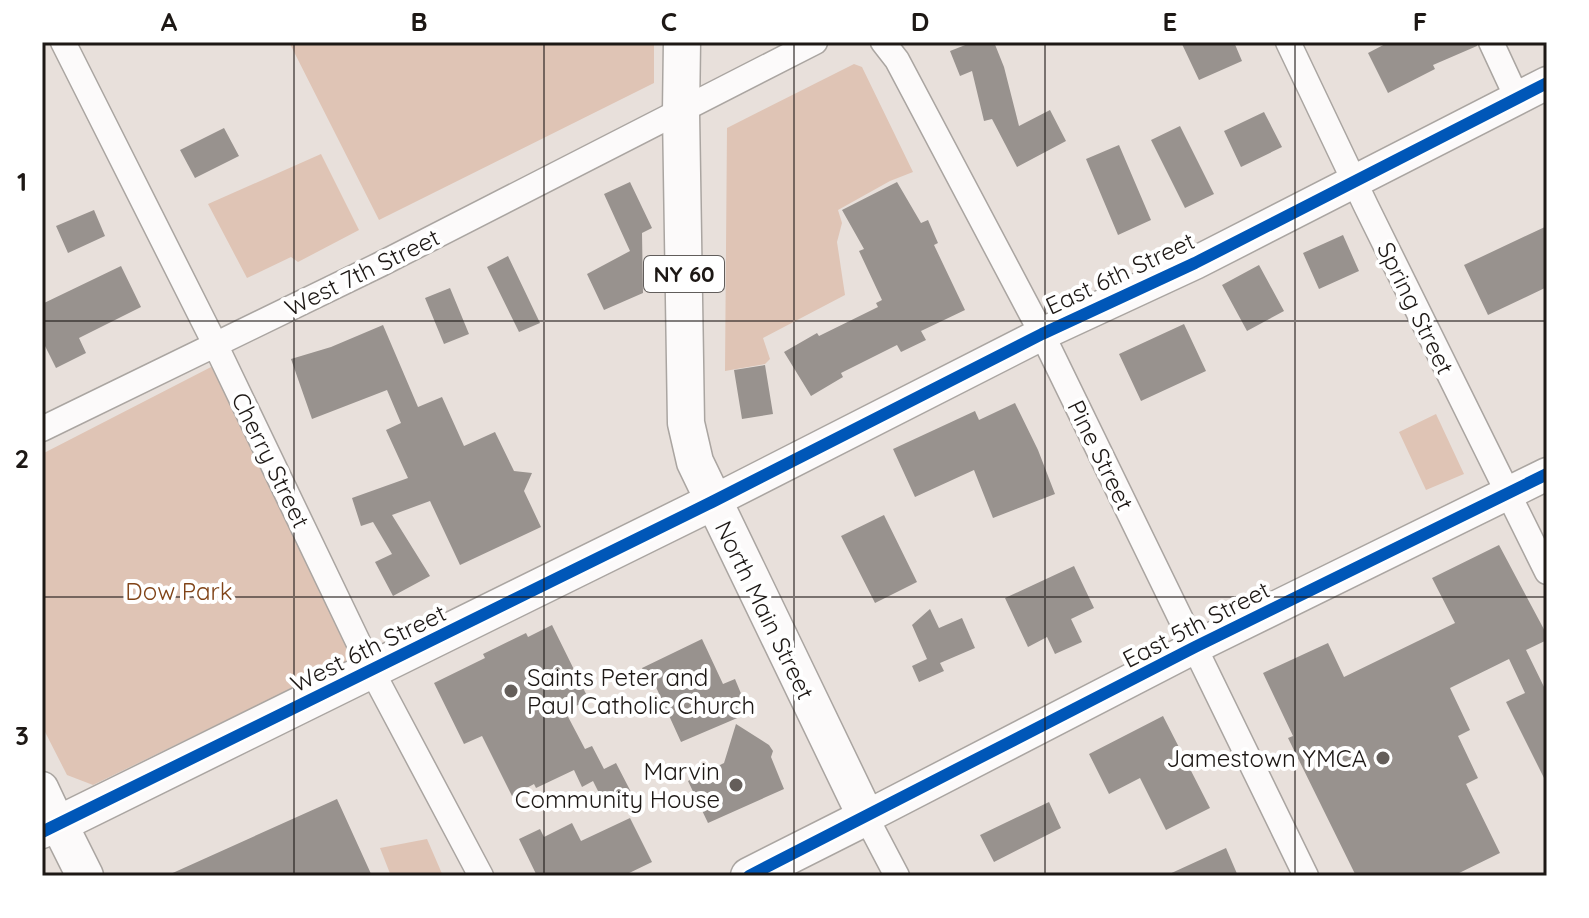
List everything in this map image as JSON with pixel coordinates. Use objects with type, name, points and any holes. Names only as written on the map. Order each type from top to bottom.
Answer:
[{"type":"highway","name":"North Main Street","points":[[682,42],[686,423],[695,462],[866,817]]},
{"type":"highway","name":"NY 60","points":[[663,526],[678,496],[673,460],[672,381],[685,376]]},
{"type":"highway","name":"West 6th Street","points":[[51,828],[712,502]]},
{"type":"highway","points":[[749,876],[866,817]]},
{"type":"highway","points":[[51,828],[85,876]]},
{"type":"main road","name":"East 6th Street","points":[[712,502],[1042,334],[1195,263],[1547,83]]},
{"type":"main road","name":"East 5th Street","points":[[866,817],[1195,647],[1547,474]]},
{"type":"main road","points":[[42,788],[51,828]]},
{"type":"street","name":"Cherry Street","points":[[63,42],[215,344],[372,671],[481,876]]},
{"type":"street","name":"West 7th Street","points":[[42,429],[681,112],[815,42]]},
{"type":"street","name":"Pine Street","points":[[883,42],[897,60],[1042,334],[1306,876]]},
{"type":"street","name":"Spring Street","points":[[1288,42],[1547,572]]},
{"type":"street","points":[[1491,42],[1517,98]]},
{"type":"street","name":"North Main Street","points":[[866,817],[897,876]]},
{"type":"green space","points":[[289,42],[654,42],[654,83],[379,220]]},
{"type":"green space","points":[[854,64],[862,67],[913,172],[838,210],[842,223],[837,242],[845,295],[763,338],[770,359],[765,364],[725,371],[727,128]]},
{"type":"green space","points":[[321,154],[359,230],[298,262],[291,257],[247,278],[208,204]]},
{"type":"green space","name":"Dow Park","points":[[213,366],[356,657],[93,785],[67,775],[42,726],[42,454]]},
{"type":"green space","points":[[1436,414],[1464,474],[1426,490],[1399,432]]},
{"type":"green space","points":[[427,839],[443,876],[391,876],[380,848]]},
{"type":"building","points":[[973,42],[994,42],[1004,67],[1019,126],[1050,110],[1066,141],[1017,167],[992,119],[984,121],[972,71],[960,76],[950,51]]},
{"type":"building","points":[[1181,42],[1234,42],[1242,61],[1199,80]]},
{"type":"building","points":[[1389,42],[1476,42],[1477,46],[1433,65],[1435,69],[1388,93],[1368,53]]},
{"type":"building","points":[[1264,112],[1282,147],[1241,167],[1224,131]]},
{"type":"building","points":[[1180,126],[1214,194],[1185,208],[1151,140]]},
{"type":"building","points":[[224,128],[239,156],[195,178],[180,150]]},
{"type":"building","points":[[1119,145],[1151,220],[1118,235],[1086,159]]},
{"type":"building","points":[[630,182],[652,228],[642,233],[643,293],[604,310],[587,274],[630,251],[604,194]]},
{"type":"building","points":[[897,182],[921,223],[928,220],[938,243],[934,245],[965,310],[921,331],[926,340],[901,352],[897,345],[841,373],[843,377],[811,396],[784,352],[817,333],[819,336],[878,307],[876,303],[882,300],[859,251],[864,249],[842,210]]},
{"type":"building","points":[[94,210],[105,236],[68,253],[56,226]]},
{"type":"building","points":[[1547,226],[1547,287],[1488,315],[1464,265]]},
{"type":"building","points":[[1343,235],[1359,271],[1319,289],[1303,253]]},
{"type":"building","points":[[508,256],[540,323],[519,332],[487,267]]},
{"type":"building","points":[[1259,265],[1284,311],[1247,331],[1222,285]]},
{"type":"building","points":[[121,266],[141,307],[79,338],[86,353],[56,368],[42,340],[42,304]]},
{"type":"building","points":[[450,288],[469,334],[444,344],[425,298]]},
{"type":"building","points":[[1184,324],[1206,371],[1141,401],[1119,354]]},
{"type":"building","points":[[383,325],[418,407],[442,397],[464,446],[495,432],[514,471],[532,473],[524,491],[541,527],[460,565],[430,501],[392,515],[430,576],[393,596],[375,562],[392,554],[373,522],[361,526],[352,498],[408,478],[386,430],[401,423],[387,390],[312,419],[291,359],[331,347]]},
{"type":"building","points":[[765,365],[773,414],[742,419],[734,370]]},
{"type":"building","points":[[1015,403],[1055,494],[993,518],[974,470],[915,497],[893,449],[975,411],[979,420]]},
{"type":"building","points":[[884,515],[917,582],[875,603],[841,536]]},
{"type":"building","name":"Jamestown YMCA","points":[[1499,545],[1547,635],[1547,640],[1526,650],[1547,693],[1547,784],[1506,702],[1525,693],[1509,659],[1450,688],[1470,730],[1458,736],[1478,778],[1466,784],[1500,853],[1453,876],[1356,876],[1288,738],[1293,736],[1263,673],[1328,643],[1344,677],[1455,623],[1432,578]]},
{"type":"building","points":[[1074,566],[1094,608],[1071,619],[1082,642],[1055,654],[1047,637],[1028,647],[1005,598]]},
{"type":"building","points":[[930,609],[939,628],[962,618],[975,648],[940,663],[944,671],[919,682],[912,666],[927,659],[912,625]]},
{"type":"building","points":[[552,625],[589,700],[565,711],[585,749],[592,746],[604,769],[616,763],[631,792],[605,805],[593,781],[582,787],[574,770],[536,788],[534,784],[512,796],[482,736],[464,744],[434,683],[485,658],[483,654],[526,633],[528,637]]},
{"type":"building","points":[[702,639],[723,684],[735,679],[749,713],[681,742],[656,687],[652,688],[642,668]]},
{"type":"building","points":[[1163,716],[1210,808],[1166,830],[1140,778],[1109,794],[1089,754]]},
{"type":"building","name":"Marvin Community House","points":[[736,724],[769,745],[784,789],[708,823],[688,781],[724,763]]},
{"type":"building","points":[[337,799],[372,876],[166,876]]},
{"type":"building","points":[[1049,802],[1061,828],[994,862],[980,835]]},
{"type":"building","points":[[630,818],[652,862],[623,876],[537,876],[519,839],[540,829],[544,837],[572,823],[581,841]]},
{"type":"building","points":[[1226,848],[1238,876],[1165,876]]},
{"type":"cycle path","points":[[42,832],[712,502],[1042,334],[1195,263],[1547,83]]},
{"type":"cycle path","points":[[749,876],[1195,647],[1547,474]]},
{"type":"place","name":"Saints Peter and Paul Catholic Church","points":[[511,691]]},
{"type":"place","name":"Jamestown YMCA","points":[[1383,758]]},
{"type":"place","name":"Marvin Community House","points":[[736,785]]}]
